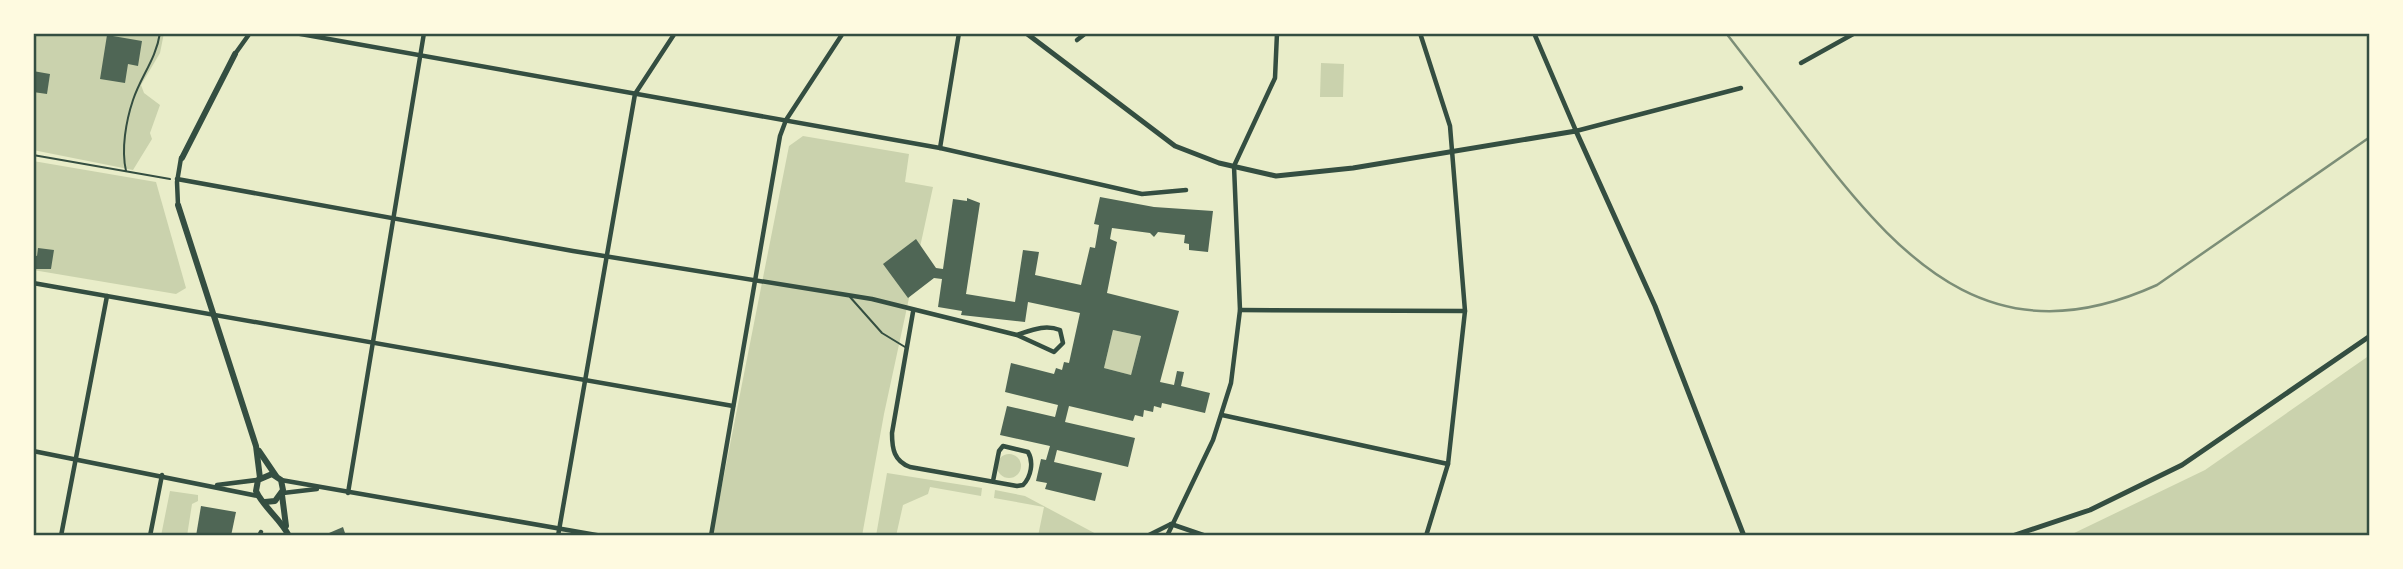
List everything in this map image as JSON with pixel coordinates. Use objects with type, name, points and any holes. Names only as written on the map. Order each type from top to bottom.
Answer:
[{"type":"main road","points":[[181,158],[235,54]]},
{"type":"main road","points":[[178,205],[256,446],[258,496],[288,533]]},
{"type":"main road","points":[[256,446],[279,478],[288,533]]},
{"type":"main road","points":[[259,479],[270,474],[279,478]]},
{"type":"main road","points":[[265,502],[275,501],[282,494]]},
{"type":"street","points":[[235,54],[250,33]]},
{"type":"street","points":[[295,33],[940,148],[1142,194],[1186,190]]},
{"type":"street","points":[[348,493],[424,33]]},
{"type":"street","points":[[558,536],[635,94],[675,33]]},
{"type":"street","points":[[711,536],[780,136],[786,120],[843,33]]},
{"type":"street","points":[[940,148],[959,33]]},
{"type":"street","points":[[1026,33],[1175,146],[1201,158],[1276,176],[1302,176],[1576,131],[1741,88]]},
{"type":"street","points":[[1077,40],[1086,33]]},
{"type":"street","points":[[1167,536],[1206,456],[1222,415],[1237,345],[1240,310],[1234,166],[1275,78],[1277,33]]},
{"type":"street","points":[[1420,33],[1450,126],[1465,311],[1448,464],[1426,536]]},
{"type":"street","points":[[1534,33],[1650,295],[1744,536]]},
{"type":"street","points":[[1801,63],[1855,33]]},
{"type":"street","points":[[178,205],[177,179],[181,158]]},
{"type":"street","points":[[177,179],[606,256],[850,296],[1017,335],[1054,352],[1063,343],[1060,330],[1053,327],[1036,328],[1017,335]]},
{"type":"street","points":[[33,282],[733,406]]},
{"type":"street","points":[[61,536],[107,296]]},
{"type":"street","points":[[1240,310],[1465,311]]},
{"type":"street","points":[[913,312],[892,433],[893,452],[897,460],[910,467],[993,481],[1023,485],[1032,462],[1028,452],[1003,446],[999,451],[993,481]]},
{"type":"street","points":[[2012,536],[2101,505],[2182,465],[2370,336]]},
{"type":"street","points":[[1222,415],[1448,464]]},
{"type":"street","points":[[33,452],[162,475],[258,496]]},
{"type":"street","points":[[150,536],[162,475]]},
{"type":"street","points":[[279,478],[348,493],[602,536]]},
{"type":"street","points":[[213,485],[259,479]]},
{"type":"street","points":[[282,494],[321,488]]},
{"type":"street","points":[[1146,536],[1171,524],[1206,536]]},
{"type":"lane","points":[[850,296],[882,332],[908,349]]},
{"type":"path","points":[[126,172],[123,150],[133,100],[153,60],[160,33]]},
{"type":"path","points":[[33,156],[177,179]]},
{"type":"green space","points":[[33,33],[164,33],[160,53],[141,85],[144,93],[160,105],[150,133],[152,139],[133,170],[33,150]]},
{"type":"green space","points":[[1321,63],[1344,64],[1343,97],[1320,97]]},
{"type":"green space","points":[[803,136],[909,154],[905,182],[933,187],[884,414],[862,536],[712,536],[789,146]]},
{"type":"green space","points":[[33,161],[156,182],[186,288],[176,294],[33,270]]},
{"type":"green space","points":[[1113,330],[1141,336],[1131,375],[1104,368]]},
{"type":"green space","points":[[2370,355],[2370,536],[2068,536],[2205,470]]},
{"type":"green space","points":[[1009,454],[1018,457],[1021,466],[1018,475],[1009,478],[1000,475],[997,466],[1000,457]]},
{"type":"green space","points":[[887,473],[982,488],[981,496],[930,487],[928,494],[903,505],[896,536],[876,536]]},
{"type":"green space","points":[[995,490],[1025,496],[1100,536],[1038,536],[1044,507],[994,498]]},
{"type":"green space","points":[[170,491],[198,495],[198,501],[192,504],[187,536],[161,536]]},
{"type":"building","points":[[107,35],[142,41],[138,66],[128,64],[125,83],[100,79]]},
{"type":"building","points":[[33,71],[50,74],[47,94],[33,92]]},
{"type":"building","points":[[1100,197],[1154,207],[1213,211],[1208,252],[1189,250],[1189,244],[1184,243],[1185,235],[1158,232],[1154,237],[1150,233],[1112,228],[1110,239],[1117,242],[1107,293],[1179,311],[1160,382],[1174,385],[1177,371],[1184,372],[1181,386],[1210,393],[1205,413],[1162,403],[1161,408],[1154,406],[1153,412],[1144,410],[1143,417],[1135,415],[1133,421],[1069,406],[1065,422],[1135,438],[1128,467],[1057,450],[1054,462],[1102,473],[1095,501],[1045,489],[1047,483],[1036,481],[1041,459],[1046,460],[1050,446],[1000,435],[1007,406],[1055,417],[1058,405],[1005,392],[1011,363],[1054,374],[1056,368],[1062,370],[1064,362],[1069,363],[1080,313],[1028,302],[1025,322],[961,315],[962,311],[938,307],[942,279],[934,278],[908,298],[883,264],[916,239],[936,268],[943,269],[953,199],[967,201],[967,198],[980,203],[966,294],[1015,302],[1023,250],[1039,252],[1035,275],[1081,285],[1090,247],[1095,248],[1099,225],[1094,224]],"holes":[[[1113,330],[1141,336],[1131,375],[1104,368]]]},
{"type":"building","points":[[38,248],[54,250],[51,269],[33,269],[33,255],[37,256]]},
{"type":"building","points":[[201,506],[236,512],[231,536],[196,536]]},
{"type":"building","points":[[343,527],[346,536],[322,536]]},
{"type":"railway","points":[[1726,33],[1817,151],[1887,232],[1923,265],[1962,290],[2004,306],[2050,311],[2101,305],[2157,285],[2370,137]]}]
